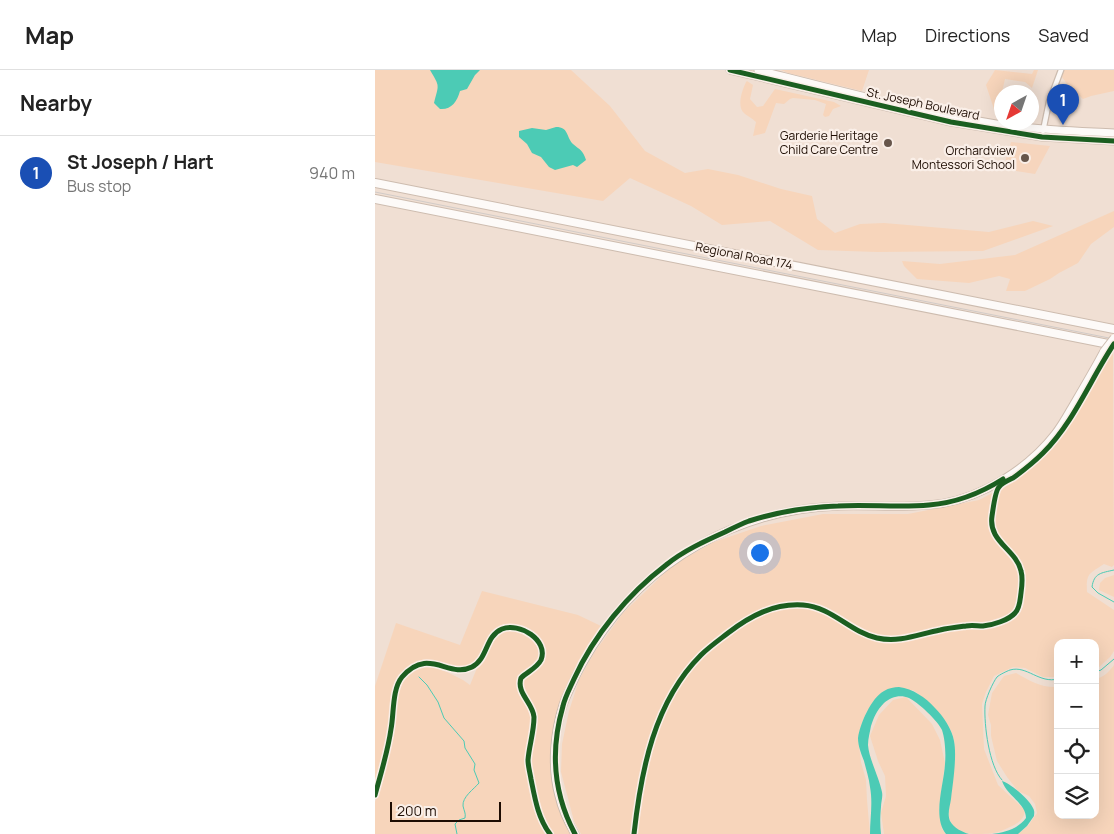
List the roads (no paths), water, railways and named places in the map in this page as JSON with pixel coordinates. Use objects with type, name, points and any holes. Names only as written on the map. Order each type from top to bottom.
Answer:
[{"type":"highway","name":"Regional Road 174","points":[[375,183],[1114,329]]},
{"type":"highway","name":"Regional Road 174","points":[[375,199],[1114,345]]},
{"type":"main road","name":"St. Joseph Boulevard","points":[[730,70],[951,119],[1042,133],[1114,141]]},
{"type":"main road","name":"St. Joseph Boulevard","points":[[758,70],[889,105]]},
{"type":"main road","name":"St. Joseph Boulevard","points":[[1042,133],[1114,133]]},
{"type":"main road","points":[[575,834],[568,821],[559,795],[555,768],[556,736],[563,707],[579,668],[605,626],[632,594],[667,564],[702,542],[748,522],[795,511],[839,506],[928,505],[945,503],[987,488],[1024,464],[1044,447],[1056,433],[1104,351],[1114,338]]},
{"type":"street","points":[[1042,133],[1049,102],[1061,70]]},
{"type":"water","points":[[430,70],[480,70],[467,89],[460,91],[453,104],[447,108],[440,109],[434,103],[438,86]]},
{"type":"water","points":[[556,127],[563,129],[573,144],[584,154],[586,160],[577,167],[573,165],[555,170],[549,167],[541,157],[532,153],[527,144],[519,137],[519,131],[532,128],[546,130]]},
{"type":"water","points":[[899,687],[919,694],[927,700],[949,727],[953,736],[955,754],[949,818],[956,828],[969,834],[946,834],[942,827],[939,810],[944,772],[945,742],[940,726],[917,703],[909,698],[899,696],[890,699],[879,708],[871,726],[868,742],[869,750],[881,786],[882,796],[881,834],[870,834],[871,793],[858,738],[864,719],[879,694],[891,688]]},
{"type":"water","points":[[1002,781],[1024,796],[1034,811],[1034,816],[1018,834],[992,834],[1015,827],[1026,818],[1023,808]]},
{"type":"waterway","points":[[1114,570],[1096,576],[1092,587],[1098,593],[1114,602]]},
{"type":"waterway","points":[[1099,671],[1114,659]]},
{"type":"waterway","points":[[1002,780],[997,774],[994,765],[988,745],[985,724],[985,703],[993,683],[999,675],[1016,669],[1045,679],[1054,680]]},
{"type":"waterway","points":[[419,677],[427,685],[438,702],[444,718],[464,741],[465,748],[475,764],[474,770],[479,783],[464,799],[465,818],[455,824],[457,834]]},
{"type":"tram line","points":[[375,192],[1114,339]]},
{"type":"place","name":"St Joseph / Hart","points":[[1063,125]]},
{"type":"place","name":"Garderie Heritage Child Care Centre","points":[[888,143]]},
{"type":"place","name":"Orchardview Montessori School","points":[[1025,158]]}]
